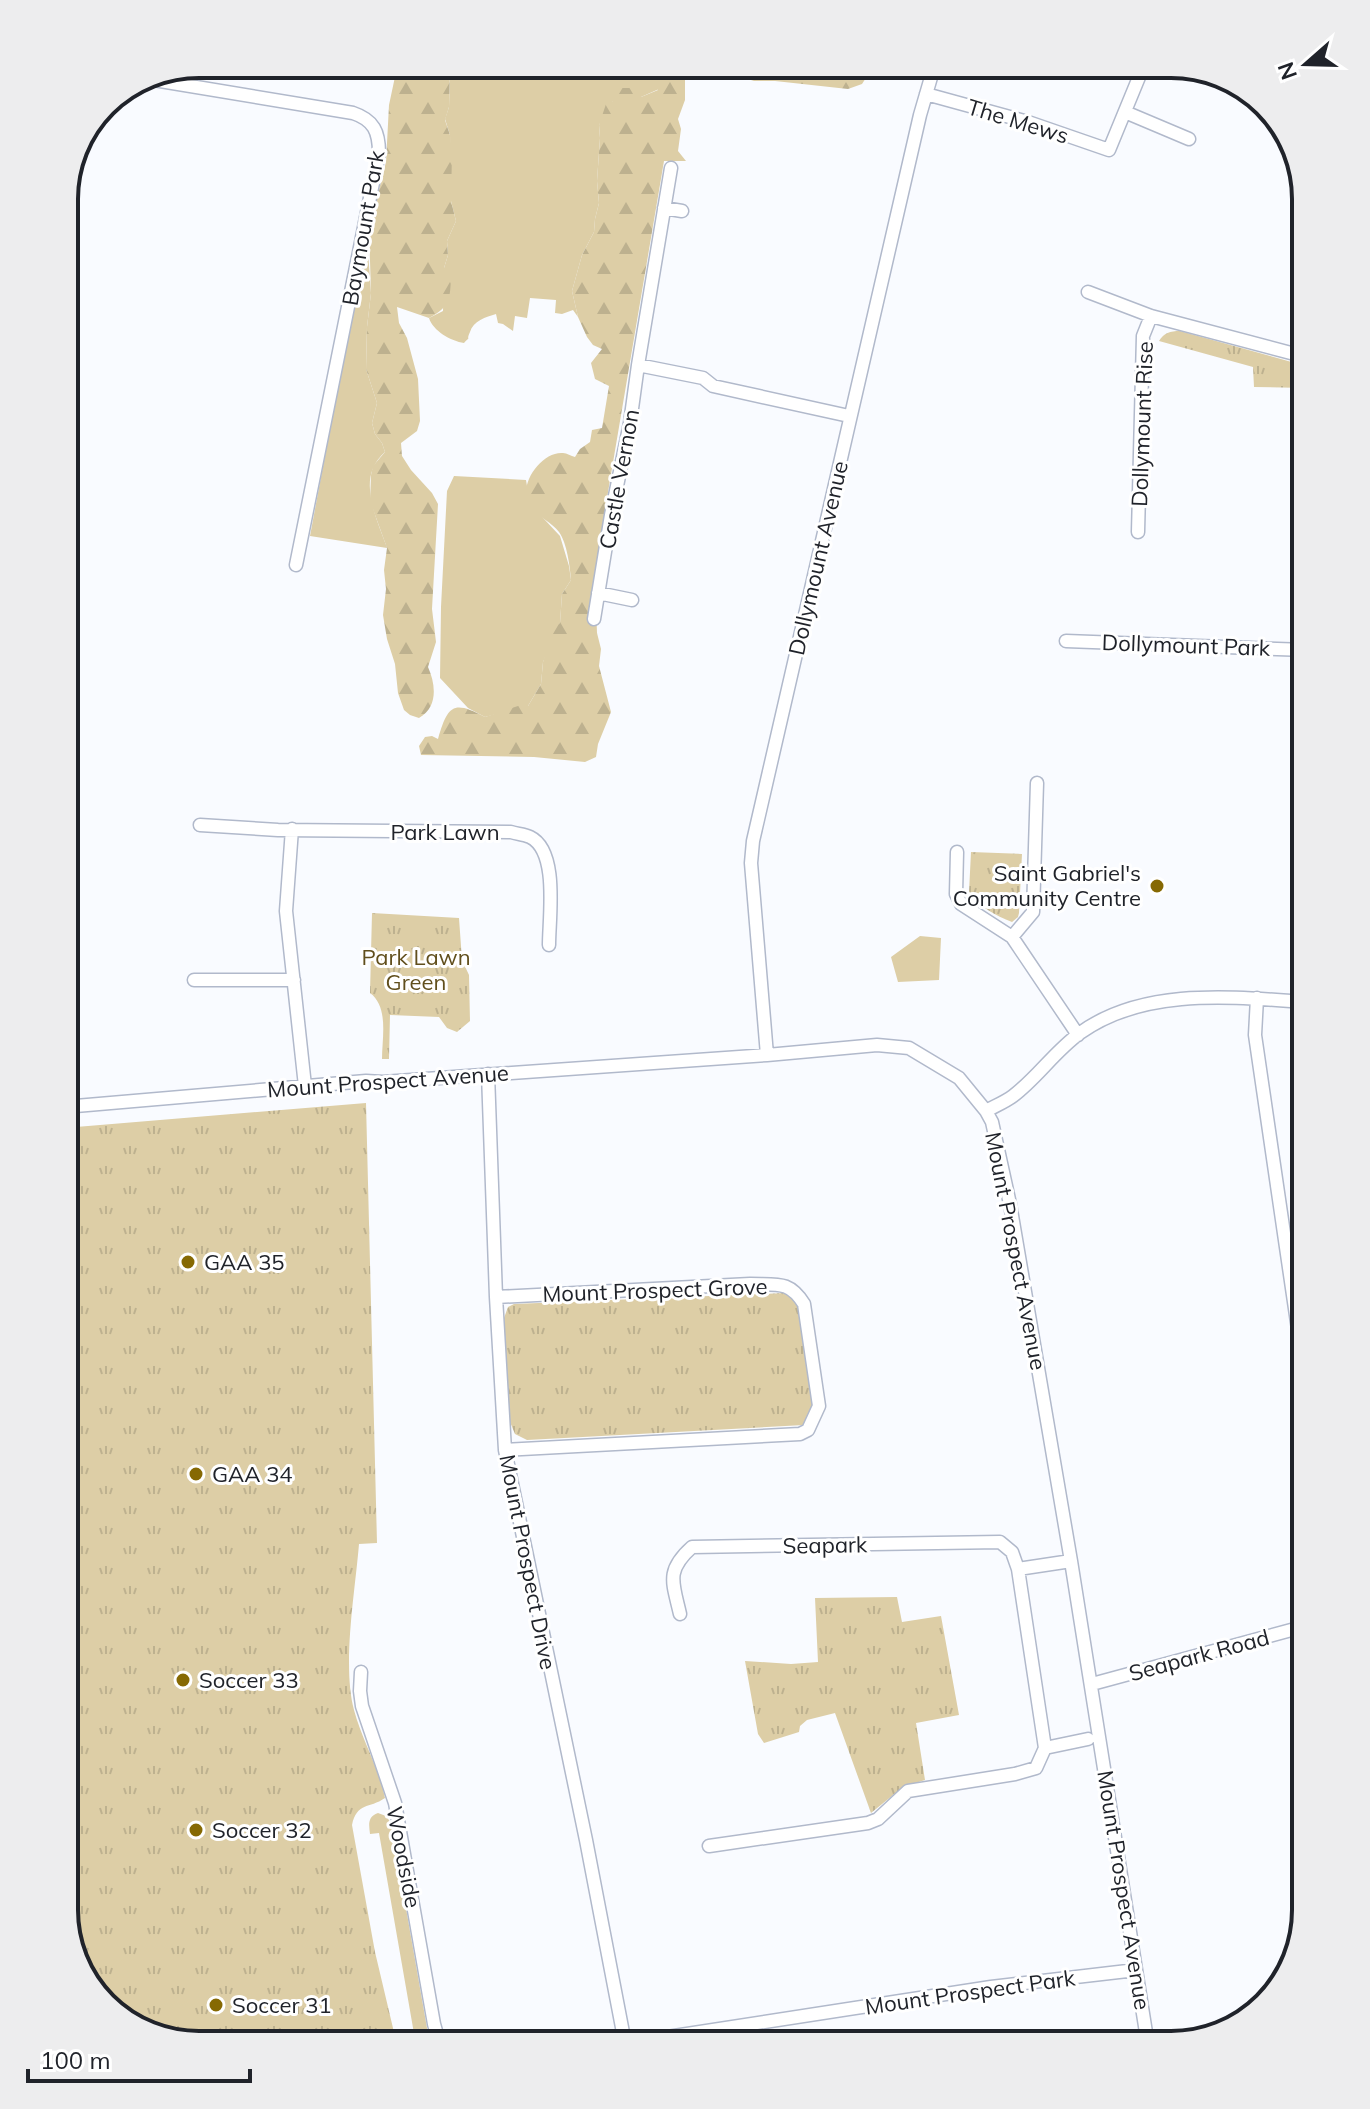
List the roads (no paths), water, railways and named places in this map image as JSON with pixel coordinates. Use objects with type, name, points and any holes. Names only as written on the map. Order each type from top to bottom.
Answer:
[{"type":"street","name":"Dollymount Avenue","points":[[767,1055],[751,863],[753,841],[849,416],[931,78]]},
{"type":"street","points":[[1139,78],[1125,112],[1189,139]]},
{"type":"street","name":"Baymount Park","points":[[168,82],[353,113],[364,116],[379,136],[379,153],[296,565]]},
{"type":"street","name":"The Mews","points":[[926,94],[1028,122],[1109,150],[1125,112]]},
{"type":"street","name":"Castle Vernon","points":[[594,619],[630,423],[671,168]]},
{"type":"street","points":[[664,208],[682,211]]},
{"type":"street","points":[[1088,292],[1151,316],[1292,353]]},
{"type":"street","name":"Dollymount Rise","points":[[1138,532],[1143,336],[1151,316]]},
{"type":"street","points":[[638,365],[703,378],[713,386],[849,416]]},
{"type":"street","points":[[598,593],[632,600]]},
{"type":"street","name":"Dollymount Park","points":[[1066,641],[1292,649]]},
{"type":"street","points":[[1012,937],[1033,912],[1037,783]]},
{"type":"street","name":"Park Lawn","points":[[200,825],[511,832],[532,837],[544,851],[550,866],[549,945]]},
{"type":"street","points":[[292,829],[286,911],[305,1086]]},
{"type":"street","points":[[957,852],[956,894],[961,904],[1012,937],[1078,1035]]},
{"type":"street","points":[[194,980],[294,980]]},
{"type":"street","points":[[986,1111],[1013,1096],[1078,1035],[1111,1016],[1149,1004],[1200,997],[1292,1001]]},
{"type":"street","points":[[1257,998],[1255,1035],[1292,1288]]},
{"type":"street","name":"Mount Prospect Avenue","points":[[78,1106],[305,1086],[877,1045],[909,1048],[959,1078],[992,1122],[1010,1204],[1092,1684],[1146,2031]]},
{"type":"street","name":"Mount Prospect Drive","points":[[488,1074],[505,1450],[586,1840],[618,2031]]},
{"type":"street","name":"Mount Prospect Grove","points":[[496,1297],[783,1285],[796,1291],[804,1304],[819,1406],[808,1430],[800,1434],[505,1450]]},
{"type":"street","name":"Seapark","points":[[680,1614],[672,1576],[679,1558],[692,1547],[1000,1542],[1012,1552],[1018,1569]]},
{"type":"street","points":[[709,1846],[868,1823],[878,1819],[908,1791],[1036,1768],[1045,1748],[1018,1569],[1071,1561]]},
{"type":"street","name":"Seapark Road","points":[[1092,1684],[1292,1630]]},
{"type":"street","name":"Woodside","points":[[361,1672],[362,1706],[397,1815],[436,2031]]},
{"type":"street","points":[[1045,1748],[1088,1739]]},
{"type":"street","name":"Mount Prospect Park","points":[[705,2031],[991,1987],[1136,1970]]},
{"type":"place","name":"Saint Gabriel's Community Centre","points":[[1157,886]]},
{"type":"place","name":"GAA 35","points":[[188,1262]]},
{"type":"place","name":"GAA 34","points":[[196,1474]]},
{"type":"place","name":"Soccer 33","points":[[183,1680]]},
{"type":"place","name":"Soccer 32","points":[[196,1830]]},
{"type":"place","name":"Soccer 31","points":[[216,2005]]},
{"type":"park label","name":"Park Lawn Green","points":[[416,970]]}]
